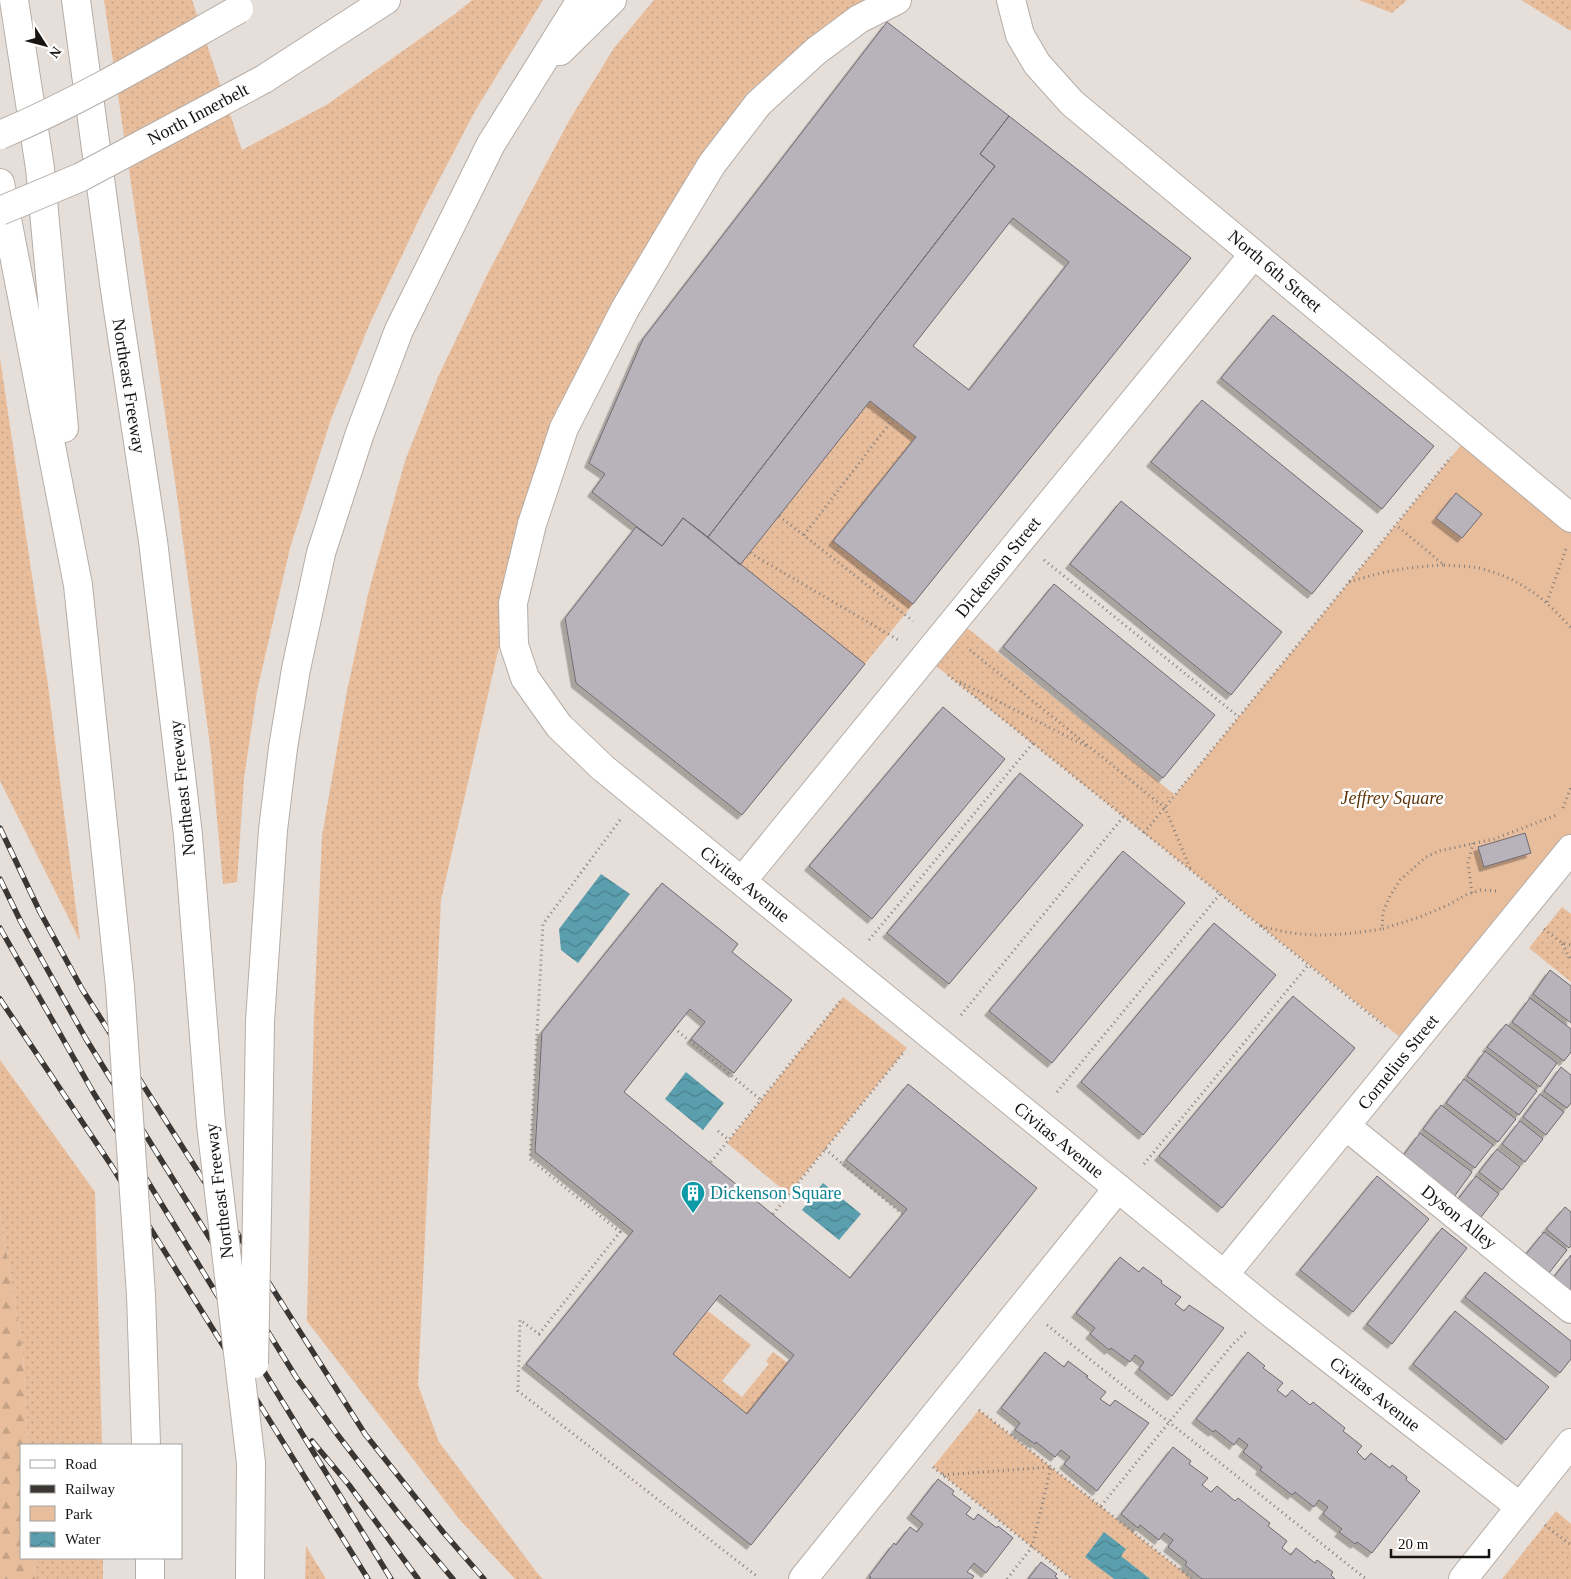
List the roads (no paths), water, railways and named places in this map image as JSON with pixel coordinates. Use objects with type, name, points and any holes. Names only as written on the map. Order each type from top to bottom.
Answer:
[{"type":"main road","points":[[14,0],[40,168],[78,584],[120,988],[141,1295],[146,1444]]},
{"type":"main road","name":"Northeast Freeway","points":[[76,0],[115,290],[153,541],[187,825],[211,1124],[251,1463],[250,1579]]},
{"type":"main road","name":"North Innerbelt","points":[[0,211],[81,177],[264,79],[386,0]]},
{"type":"main road","points":[[251,1463],[258,1211],[260,1021],[273,830],[283,748],[296,669],[321,553],[360,433],[399,330],[487,152],[581,0]]},
{"type":"main road","points":[[529,82],[612,0]]},
{"type":"main road","name":"Civitas Avenue","points":[[897,0],[859,19],[816,51],[758,104],[712,164],[625,309],[564,428],[532,524],[513,604],[514,644],[525,678],[559,726],[603,768],[1224,1276],[1520,1506]]},
{"type":"main road","name":"North 6th Street","points":[[1012,0],[1020,35],[1037,64],[1072,103],[1571,518]]},
{"type":"main road","points":[[0,135],[138,67],[246,3]]},
{"type":"main road","points":[[0,183],[78,584]]},
{"type":"main road","name":"Dickenson Street","points":[[742,881],[1254,254]]},
{"type":"main road","name":"Cornelius Street","points":[[1224,1276],[1571,849]]},
{"type":"main road","name":"Dyson Alley","points":[[1346,1126],[1571,1309]]},
{"type":"main road","points":[[803,1579],[1118,1188]]},
{"type":"main road","points":[[1463,1579],[1571,1443]]},
{"type":"main road","points":[[150,1559],[150,1579]]},
{"type":"water","points":[[601,874],[630,894],[578,963],[561,950],[559,929]]},
{"type":"water","points":[[686,1072],[724,1103],[703,1130],[665,1099]]},
{"type":"water","points":[[823,1183],[861,1214],[839,1240],[802,1210]]},
{"type":"water","points":[[1104,1532],[1126,1549],[1121,1556],[1150,1579],[1114,1579],[1085,1557]]},
{"type":"railway","points":[[0,828],[40,912],[82,989],[365,1434],[443,1532],[484,1579]]},
{"type":"railway","points":[[0,879],[21,922],[86,1039],[296,1377],[401,1517],[453,1579]]},
{"type":"railway","points":[[0,928],[93,1092],[391,1579]]},
{"type":"railway","points":[[0,999],[111,1165],[368,1579]]},
{"type":"railway","points":[[312,1441],[349,1485],[418,1579]]},
{"type":"place","name":"Dickenson Square","points":[[693,1214]]},
{"type":"park label","name":"Jeffrey Square","points":[[1392,798]]}]
